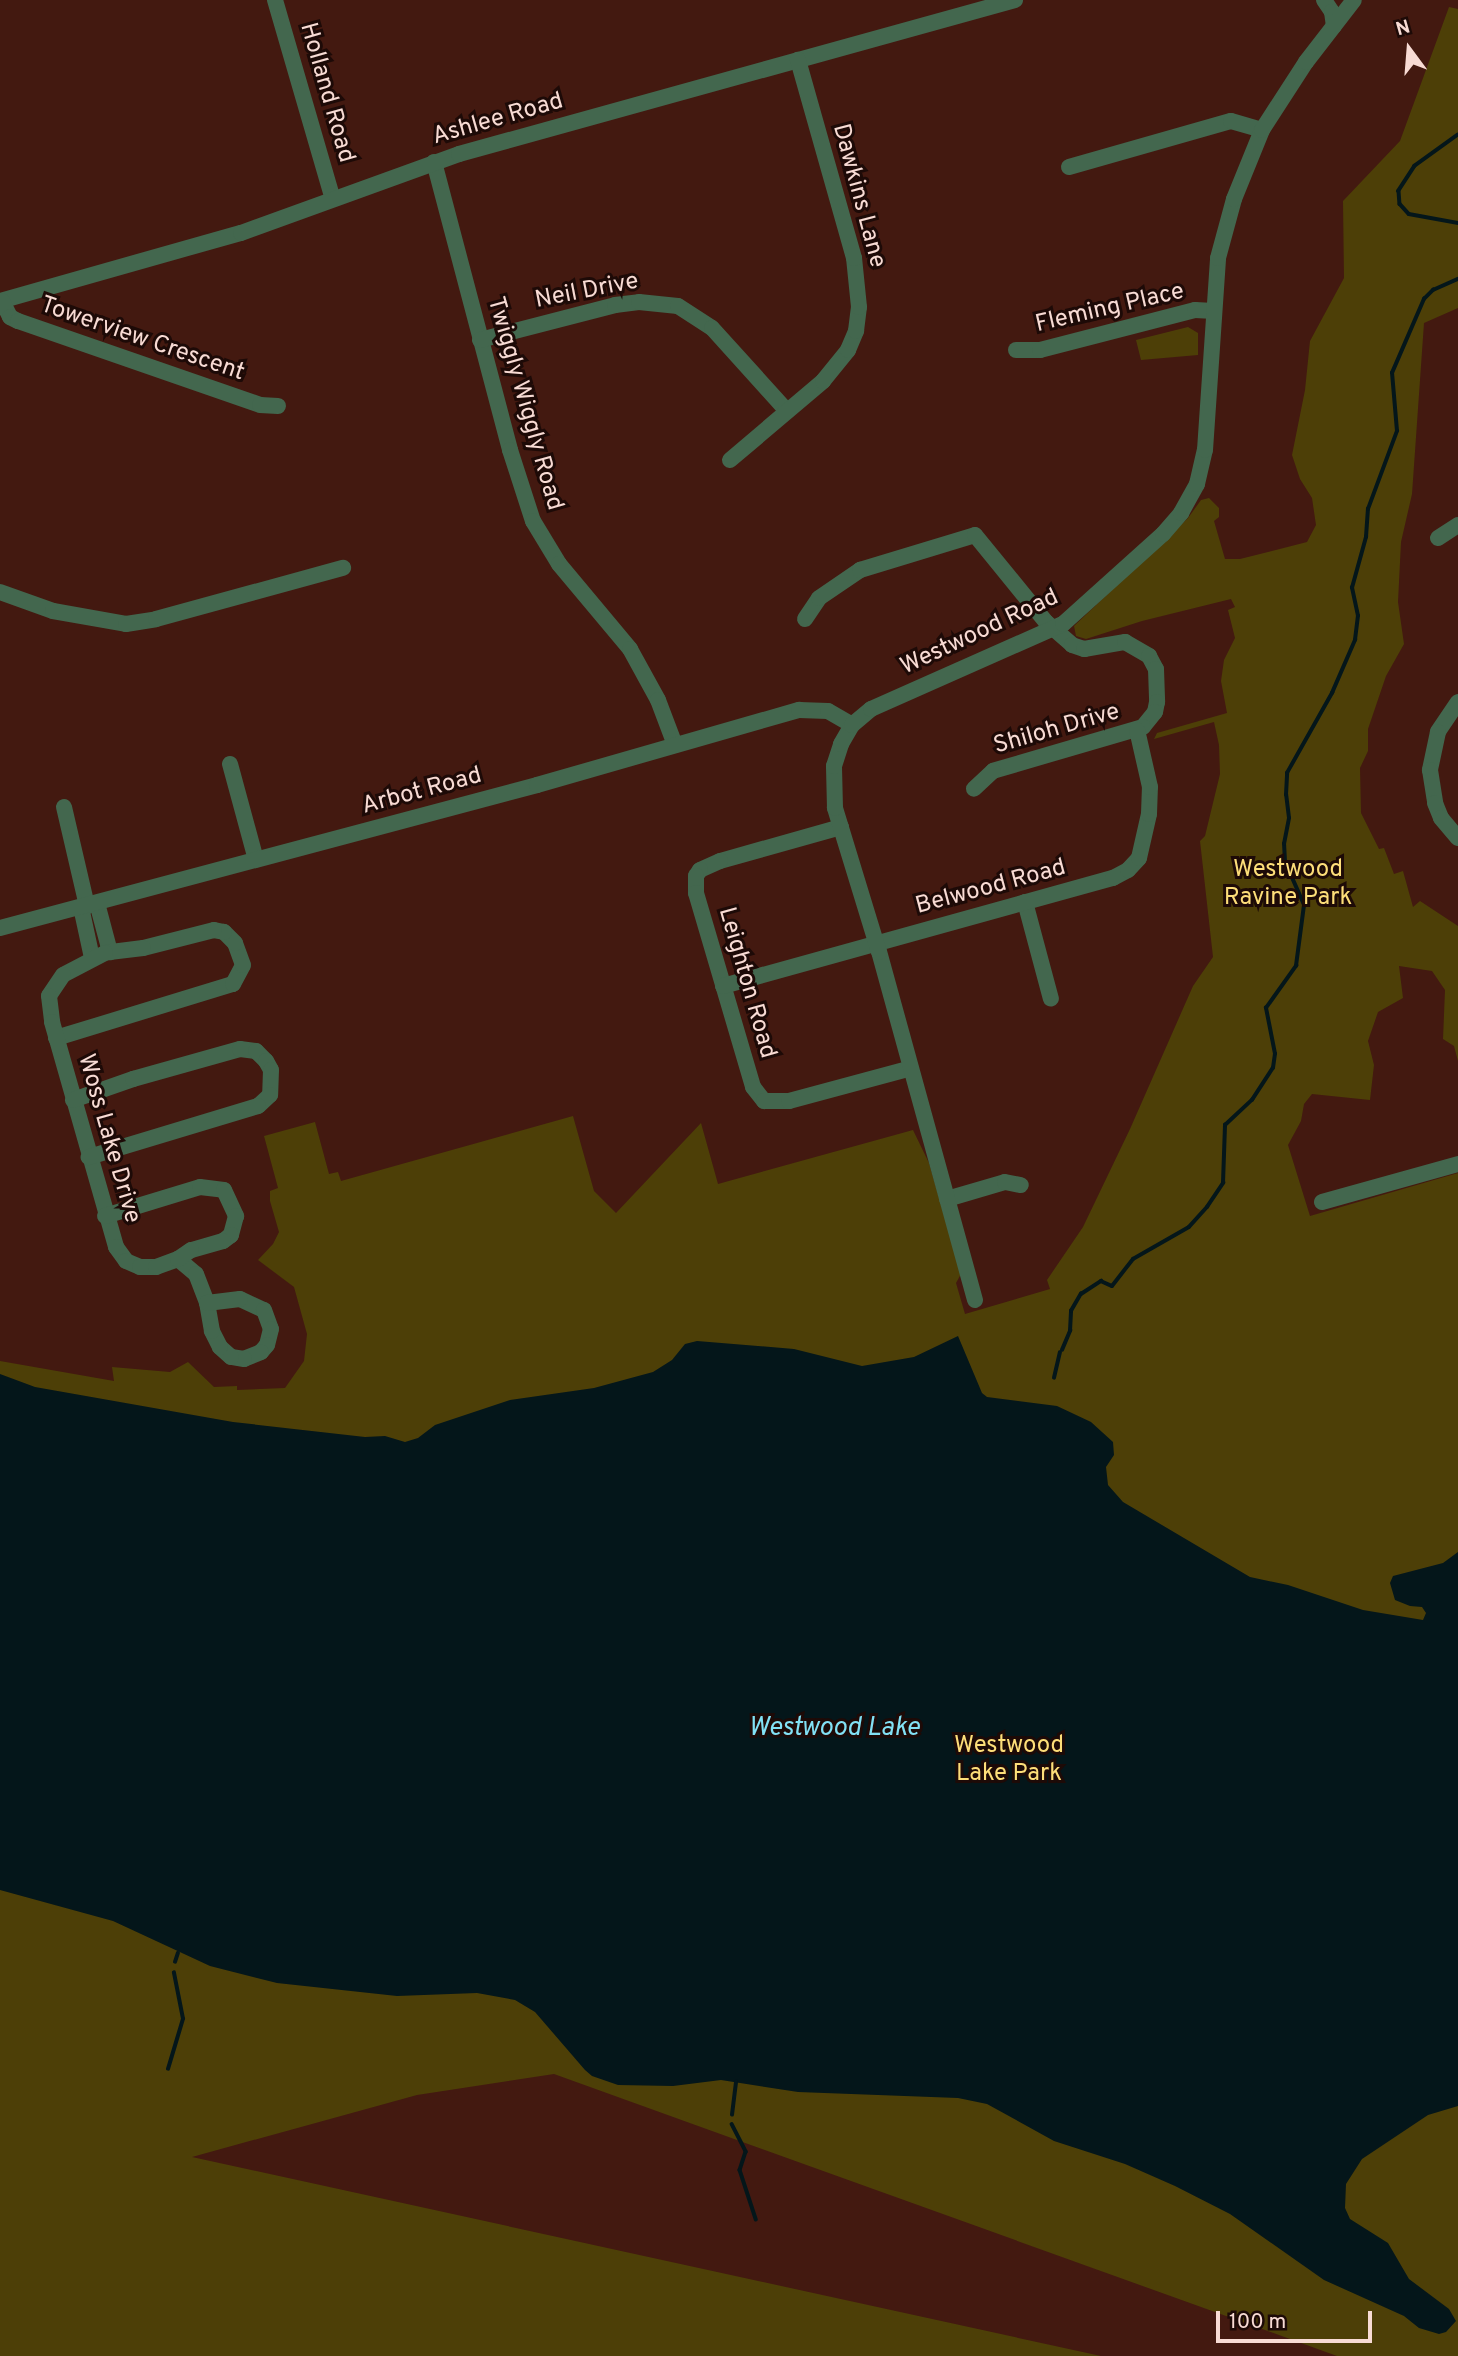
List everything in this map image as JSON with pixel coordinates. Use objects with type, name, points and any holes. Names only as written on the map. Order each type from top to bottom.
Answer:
[{"type":"street","name":"Holland Road","points":[[275,0],[333,199]]},
{"type":"street","name":"Ashlee Road","points":[[1,301],[241,233],[434,162],[1015,0]]},
{"type":"street","points":[[1324,0],[1332,12],[1334,26]]},
{"type":"street","name":"Westwood Road","points":[[975,1300],[832,794],[834,766],[841,744],[852,725],[883,702],[1055,629],[1085,607],[1163,534],[1191,499],[1203,467],[1206,443],[1214,311],[1222,237],[1242,177],[1262,131],[1354,0]]},
{"type":"street","name":"Dawkins Lane","points":[[730,460],[823,381],[848,350],[856,331],[859,307],[854,258],[798,60]]},
{"type":"street","points":[[1069,167],[1231,121],[1262,131]]},
{"type":"street","name":"Twiggly Wiggly Road","points":[[434,162],[480,340],[522,492],[533,521],[559,564],[630,649],[658,700],[675,746]]},
{"type":"street","name":"Towerview Crescent","points":[[1,301],[10,317],[18,321],[260,405],[278,406]]},
{"type":"street","name":"Neil Drive","points":[[480,340],[615,305],[639,302],[678,306],[712,328],[787,411]]},
{"type":"street","name":"Fleming Place","points":[[1016,351],[1040,350],[1195,310],[1214,311]]},
{"type":"street","points":[[1438,538],[1458,525]]},
{"type":"street","name":"Shiloh Drive","points":[[805,619],[819,598],[860,569],[975,535],[1055,629],[1077,648],[1125,642],[1149,656],[1156,669],[1157,702],[1150,721],[1137,730],[993,771],[974,789]]},
{"type":"street","points":[[0,592],[54,611],[126,624],[156,620],[343,568]]},
{"type":"street","points":[[1458,702],[1438,732],[1430,770],[1435,803],[1441,818],[1458,838]]},
{"type":"street","name":"Arbot Road","points":[[0,928],[807,708],[828,710],[852,725]]},
{"type":"street","name":"Belwood Road","points":[[723,986],[1113,878],[1128,870],[1139,858],[1149,814],[1150,787],[1137,730]]},
{"type":"street","points":[[230,764],[256,860]]},
{"type":"street","points":[[64,807],[88,905],[92,958]]},
{"type":"street","name":"Leighton Road","points":[[841,827],[719,861],[700,870],[695,881],[696,893],[723,986],[753,1087],[764,1101],[798,1099],[911,1068]]},
{"type":"street","points":[[1025,902],[1051,999]]},
{"type":"street","points":[[88,905],[110,952]]},
{"type":"street","name":"Woss Lake Drive","points":[[56,1038],[223,990],[239,977],[243,965],[240,953],[230,936],[214,930],[92,958],[58,978],[50,991],[48,1007],[56,1038],[105,1216],[116,1247],[131,1264],[156,1267],[178,1259]]},
{"type":"street","points":[[73,1100],[133,1079],[240,1049],[256,1051],[271,1070],[270,1095],[258,1106],[89,1157]]},
{"type":"street","points":[[1322,1202],[1458,1164]]},
{"type":"street","points":[[947,1199],[1005,1182],[1021,1185]]},
{"type":"street","points":[[105,1216],[200,1187],[228,1194],[236,1216],[231,1235],[191,1250],[178,1259],[196,1275],[207,1303],[212,1331],[220,1347],[231,1357],[244,1359],[254,1357],[267,1345],[271,1329],[264,1310],[240,1299],[207,1303]]},
{"type":"green space","name":"Westwood Lake Park","points":[[1449,7],[1458,9],[1458,308],[1424,323],[1412,494],[1401,542],[1398,602],[1404,644],[1386,676],[1368,729],[1368,751],[1360,768],[1361,813],[1379,849],[1384,848],[1394,874],[1403,871],[1413,907],[1420,901],[1458,926],[1458,1061],[1454,1046],[1443,1039],[1445,990],[1432,971],[1399,966],[1403,998],[1378,1012],[1368,1041],[1374,1065],[1370,1100],[1312,1094],[1304,1104],[1301,1121],[1288,1145],[1310,1216],[1458,1173],[1458,2356],[1337,2356],[554,2074],[417,2095],[192,2157],[1101,2356],[0,2356],[0,1361],[114,1381],[112,1367],[170,1372],[188,1362],[214,1387],[237,1386],[237,1390],[285,1388],[304,1361],[307,1334],[294,1287],[258,1260],[273,1244],[279,1232],[270,1201],[270,1191],[278,1188],[264,1136],[315,1122],[329,1174],[338,1172],[341,1181],[573,1116],[594,1191],[616,1213],[701,1123],[718,1184],[913,1130],[929,1163],[961,1274],[956,1283],[965,1314],[1050,1289],[1047,1280],[1083,1227],[1193,986],[1213,957],[1200,841],[1205,836],[1220,774],[1219,745],[1214,722],[1154,739],[1157,733],[1227,713],[1221,681],[1224,660],[1235,638],[1228,610],[1235,607],[1231,599],[1142,621],[1086,639],[1076,636],[1074,626],[1188,518],[1201,500],[1209,498],[1219,508],[1219,517],[1214,521],[1225,559],[1240,559],[1307,542],[1316,525],[1312,498],[1300,479],[1292,455],[1305,390],[1310,341],[1344,278],[1343,201],[1400,141]]},
{"type":"green space","points":[[1188,327],[1198,333],[1198,355],[1141,360],[1136,340]]},
{"type":"water","name":"Westwood Lake","points":[[958,1336],[982,1393],[987,1397],[1057,1406],[1091,1422],[1113,1442],[1114,1455],[1106,1467],[1108,1485],[1123,1502],[1250,1577],[1288,1585],[1363,1610],[1423,1620],[1426,1613],[1422,1607],[1395,1600],[1390,1583],[1393,1576],[1443,1563],[1458,1552],[1458,2106],[1428,2115],[1362,2159],[1346,2184],[1345,2208],[1350,2219],[1388,2243],[1409,2279],[1449,2309],[1456,2321],[1446,2332],[1439,2334],[1419,2328],[1404,2316],[1324,2280],[1230,2214],[1175,2186],[1125,2164],[1054,2141],[987,2104],[958,2098],[798,2092],[721,2080],[673,2086],[618,2085],[592,2076],[535,2012],[515,2000],[477,1993],[397,1996],[277,1983],[210,1966],[113,1921],[0,1890],[0,1374],[35,1387],[233,1422],[365,1437],[385,1436],[405,1442],[418,1438],[435,1425],[510,1400],[594,1388],[653,1372],[672,1360],[685,1344],[697,1341],[794,1349],[862,1366],[914,1357]]},
{"type":"waterway","points":[[1458,135],[1415,166],[1399,191],[1400,204],[1409,214],[1458,223]]},
{"type":"waterway","points":[[1062,1350],[1070,1331],[1071,1311],[1081,1294],[1101,1281],[1112,1286],[1133,1259],[1189,1227],[1207,1207],[1223,1183],[1225,1125],[1252,1100],[1273,1068],[1275,1054],[1266,1008],[1296,966],[1304,905],[1285,862],[1284,844],[1289,818],[1287,773],[1332,693],[1355,640],[1358,616],[1352,588],[1366,537],[1368,509],[1397,431],[1392,373],[1424,299],[1433,290],[1458,279]]},
{"type":"waterway","points":[[1054,1378],[1060,1353]]},
{"type":"waterway","points":[[175,1962],[178,1953]]},
{"type":"waterway","points":[[168,2069],[183,2019],[174,1973]]},
{"type":"waterway","points":[[732,2115],[736,2082]]},
{"type":"waterway","points":[[732,2124],[746,2152],[740,2170],[756,2219]]},
{"type":"park label","name":"Westwood Ravine Park","points":[[1288,885]]}]
